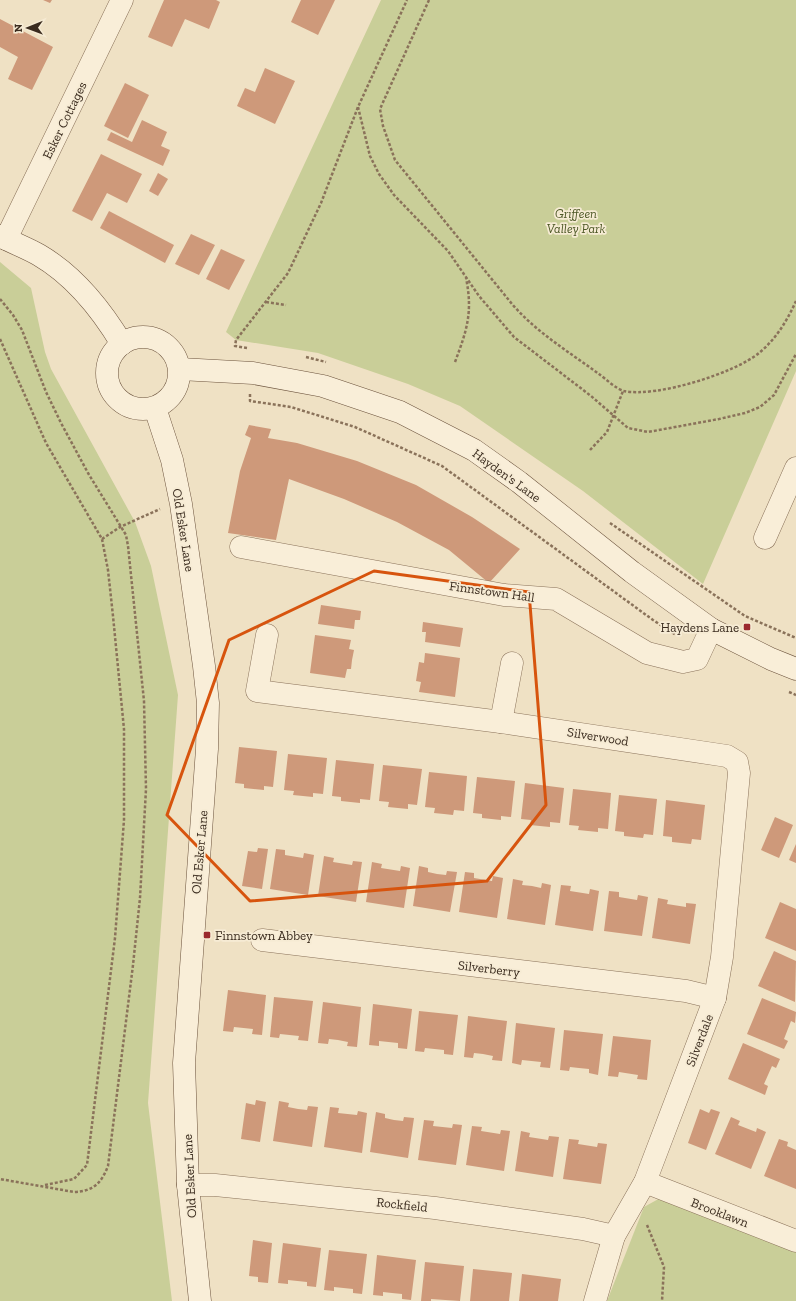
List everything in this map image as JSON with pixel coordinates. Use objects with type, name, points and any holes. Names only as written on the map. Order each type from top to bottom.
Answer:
[{"type":"street","name":"Esker Cottages","points":[[3,238],[122,0]]},
{"type":"street","points":[[3,238],[39,255],[86,293],[109,322],[122,344]]},
{"type":"street","points":[[142,337],[153,338],[170,349],[176,356],[180,369],[179,383],[176,390],[164,403],[155,408],[144,410],[134,408],[117,398],[107,379],[109,361],[114,351],[122,344],[131,339],[142,337]]},
{"type":"street","name":"Hayden's Lane","points":[[180,369],[253,373],[323,386],[400,412],[474,450],[519,482],[632,572],[711,629],[771,659],[796,669]]},
{"type":"street","name":"Old Esker Lane","points":[[155,408],[172,460],[181,504],[208,704],[207,749],[184,1063],[188,1185],[200,1301]]},
{"type":"street","points":[[765,538],[790,501],[796,468]]},
{"type":"street","name":"Finnstown Hall","points":[[241,547],[504,595],[556,599],[647,653],[683,662],[697,659],[711,629]]},
{"type":"street","name":"Silverwood","points":[[267,636],[257,691],[501,722],[727,756],[737,762]]},
{"type":"street","points":[[501,722],[512,663]]},
{"type":"street","name":"Silverdale","points":[[595,1301],[614,1236],[645,1182],[715,998],[722,957],[740,772],[737,762]]},
{"type":"street","name":"Silverberry","points":[[262,940],[686,992],[715,998]]},
{"type":"street","name":"Brooklawn","points":[[645,1182],[796,1241]]},
{"type":"street","name":"Rockfield","points":[[188,1185],[215,1185],[435,1208],[583,1229],[614,1236]]},
{"type":"path","points":[[234,346],[236,340],[288,273],[318,210],[358,107],[407,0]]},
{"type":"path","points":[[429,0],[380,109],[383,126],[395,160],[520,314],[540,331],[623,391],[642,391],[667,388],[718,374],[745,363],[776,338],[796,301]]},
{"type":"path","points":[[358,107],[370,156],[379,174],[394,195],[448,251],[479,296],[514,337],[591,396],[628,428],[648,432],[745,413],[760,407],[774,395],[796,354]]},
{"type":"path","points":[[455,362],[468,325],[469,301],[465,275]]},
{"type":"path","points":[[0,299],[13,315],[22,330],[46,392],[73,448],[126,535],[144,701],[146,789],[140,898],[118,1101],[108,1166],[104,1177],[97,1186],[86,1191],[74,1192],[0,1179]]},
{"type":"path","points":[[266,302],[286,305]]},
{"type":"path","points":[[0,339],[46,443],[102,539],[108,570],[124,729],[124,820],[115,938],[87,1165],[74,1179],[43,1186]]},
{"type":"path","points":[[590,450],[607,432],[623,391]]},
{"type":"path","points":[[250,401],[291,407],[355,427],[442,466],[647,616],[682,638]]},
{"type":"path","points":[[102,539],[120,527],[161,509]]},
{"type":"path","points":[[643,1220],[647,1223],[664,1267],[662,1301]]},
{"type":"highlighted area","points":[[374,571],[529,592],[546,805],[487,881],[250,901],[167,815],[229,640]]},
{"type":"green space","name":"Griffeen Valley Park","points":[[381,0],[796,0],[796,371],[703,584],[583,491],[460,406],[408,384],[318,353],[236,340],[226,332]]},
{"type":"green space","points":[[0,262],[31,288],[45,352],[51,369],[135,522],[151,566],[178,695],[148,1103],[172,1301],[0,1301]]},
{"type":"green space","points":[[662,1197],[796,1252],[796,1301],[607,1301],[644,1207]]},
{"type":"building","points":[[43,0],[52,0],[50,3]]},
{"type":"building","points":[[164,0],[216,0],[220,2],[209,29],[185,19],[172,47],[148,37]]},
{"type":"building","points":[[301,0],[335,0],[318,35],[291,22]]},
{"type":"building","points":[[0,19],[53,47],[32,90],[8,79],[18,57],[0,47]]},
{"type":"building","points":[[265,68],[295,81],[275,124],[237,106],[245,88],[255,92]]},
{"type":"building","points":[[125,83],[149,95],[128,138],[104,126]]},
{"type":"building","points":[[142,120],[167,132],[161,146],[170,150],[163,166],[107,140],[111,132],[132,142]]},
{"type":"building","points":[[101,154],[142,174],[127,203],[107,193],[92,221],[72,211]]},
{"type":"building","points":[[158,173],[168,179],[158,196],[149,191]]},
{"type":"building","points":[[109,211],[174,245],[165,263],[100,228]]},
{"type":"building","points":[[191,234],[215,245],[199,275],[175,264]]},
{"type":"building","points":[[221,249],[245,260],[229,290],[206,279]]},
{"type":"building","points":[[249,425],[271,429],[268,438],[297,443],[357,461],[416,485],[472,517],[520,549],[489,583],[449,550],[397,522],[344,499],[289,479],[276,540],[228,533],[240,471],[251,438],[245,435]]},
{"type":"building","points":[[321,605],[361,611],[360,620],[355,620],[354,629],[318,624]]},
{"type":"building","points":[[423,622],[463,628],[460,647],[425,642],[426,632],[422,632]]},
{"type":"building","points":[[315,635],[351,640],[349,649],[354,650],[351,669],[347,669],[345,678],[310,673]]},
{"type":"building","points":[[425,653],[460,658],[455,697],[419,692],[421,682],[416,681],[419,662],[424,663]]},
{"type":"building","points":[[239,747],[277,751],[273,787],[264,786],[264,790],[244,788],[244,784],[235,783]]},
{"type":"building","points":[[288,754],[327,758],[323,794],[313,793],[313,797],[293,795],[294,791],[284,790]]},
{"type":"building","points":[[336,760],[374,764],[370,800],[360,799],[360,803],[341,801],[341,797],[332,796]]},
{"type":"building","points":[[383,765],[422,769],[417,805],[408,804],[408,809],[388,807],[389,802],[379,801]]},
{"type":"building","points":[[429,772],[467,776],[464,811],[454,810],[453,815],[434,813],[435,808],[425,807]]},
{"type":"building","points":[[477,777],[515,781],[511,817],[501,816],[501,820],[482,818],[482,814],[473,813]]},
{"type":"building","points":[[525,783],[564,788],[560,823],[550,822],[550,827],[530,825],[531,820],[521,819]]},
{"type":"building","points":[[573,789],[611,793],[608,829],[598,828],[598,832],[578,830],[579,826],[569,825]]},
{"type":"building","points":[[619,795],[657,799],[653,835],[644,834],[643,838],[624,836],[624,832],[615,831]]},
{"type":"building","points":[[666,800],[705,805],[701,840],[692,839],[691,844],[672,842],[672,837],[663,836]]},
{"type":"building","points":[[775,817],[793,825],[779,858],[761,850]]},
{"type":"building","points":[[796,844],[796,863],[789,860]]},
{"type":"building","points":[[258,848],[268,849],[262,889],[242,886],[248,851],[257,852]]},
{"type":"building","points":[[276,849],[285,850],[285,855],[303,858],[304,853],[314,855],[308,895],[270,889]]},
{"type":"building","points":[[324,856],[334,858],[333,862],[352,865],[353,861],[362,862],[356,902],[318,896]]},
{"type":"building","points":[[372,862],[382,864],[381,868],[400,871],[401,866],[410,868],[404,908],[366,902]]},
{"type":"building","points":[[419,866],[428,868],[428,872],[437,874],[446,875],[447,871],[457,872],[450,912],[413,906]]},
{"type":"building","points":[[465,872],[474,873],[474,878],[492,881],[493,876],[503,878],[497,918],[459,912]]},
{"type":"building","points":[[513,879],[523,881],[522,885],[541,888],[542,883],[551,885],[545,925],[507,919]]},
{"type":"building","points":[[561,885],[571,886],[570,891],[589,894],[590,889],[599,891],[593,931],[555,925]]},
{"type":"building","points":[[609,891],[619,892],[619,897],[637,900],[638,895],[648,897],[642,936],[604,931]]},
{"type":"building","points":[[658,898],[668,900],[667,904],[686,907],[686,903],[696,904],[690,944],[652,938]]},
{"type":"building","points":[[780,902],[796,909],[796,951],[765,938]]},
{"type":"building","points":[[774,951],[796,961],[795,1002],[758,986]]},
{"type":"building","points":[[228,990],[266,995],[262,1035],[252,1034],[253,1029],[234,1027],[233,1032],[223,1031]]},
{"type":"building","points":[[274,997],[313,1001],[308,1041],[298,1040],[299,1036],[280,1034],[279,1038],[270,1037]]},
{"type":"building","points":[[762,998],[796,1012],[795,1023],[791,1021],[784,1039],[788,1041],[784,1049],[747,1034]]},
{"type":"building","points":[[323,1002],[361,1007],[357,1047],[347,1046],[348,1042],[329,1039],[328,1044],[318,1043]]},
{"type":"building","points":[[373,1004],[412,1009],[407,1049],[398,1048],[398,1043],[379,1041],[379,1046],[369,1045]]},
{"type":"building","points":[[419,1011],[458,1015],[453,1055],[444,1054],[444,1050],[425,1048],[424,1052],[415,1051]]},
{"type":"building","points":[[468,1016],[507,1021],[502,1061],[492,1060],[493,1056],[474,1053],[473,1058],[464,1057]]},
{"type":"building","points":[[516,1023],[555,1028],[550,1068],[540,1067],[541,1062],[522,1060],[521,1065],[512,1063]]},
{"type":"building","points":[[564,1030],[603,1034],[598,1075],[589,1073],[589,1069],[570,1067],[569,1071],[560,1070]]},
{"type":"building","points":[[613,1036],[651,1040],[647,1080],[637,1079],[638,1075],[619,1072],[618,1077],[608,1076]]},
{"type":"building","points":[[743,1043],[780,1059],[776,1068],[772,1066],[764,1084],[768,1086],[765,1095],[728,1079]]},
{"type":"building","points":[[256,1100],[266,1102],[260,1142],[241,1139],[246,1103],[255,1105]]},
{"type":"building","points":[[279,1101],[289,1103],[288,1107],[298,1109],[307,1110],[308,1106],[318,1107],[312,1147],[273,1141]]},
{"type":"building","points":[[330,1107],[339,1108],[338,1113],[357,1115],[358,1111],[367,1113],[362,1153],[324,1147]]},
{"type":"building","points":[[700,1109],[709,1113],[711,1109],[720,1112],[706,1150],[688,1143]]},
{"type":"building","points":[[376,1112],[385,1114],[385,1118],[394,1120],[403,1121],[404,1117],[414,1118],[408,1158],[370,1152]]},
{"type":"building","points":[[731,1117],[740,1121],[738,1125],[756,1132],[757,1128],[766,1132],[751,1169],[715,1154]]},
{"type":"building","points":[[424,1120],[434,1121],[433,1126],[452,1128],[453,1124],[462,1125],[456,1165],[418,1160]]},
{"type":"building","points":[[472,1126],[482,1127],[481,1131],[500,1134],[501,1130],[510,1131],[504,1171],[466,1165]]},
{"type":"building","points":[[521,1131],[530,1133],[529,1137],[548,1140],[549,1136],[559,1137],[553,1177],[515,1171]]},
{"type":"building","points":[[569,1139],[579,1140],[578,1144],[597,1147],[598,1143],[607,1144],[601,1184],[563,1179]]},
{"type":"building","points":[[779,1139],[788,1142],[787,1146],[796,1150],[796,1189],[764,1176]]},
{"type":"building","points":[[253,1240],[272,1243],[268,1283],[258,1282],[258,1277],[249,1276]]},
{"type":"building","points":[[283,1243],[321,1248],[316,1287],[307,1286],[307,1282],[288,1280],[288,1284],[278,1283]]},
{"type":"building","points":[[329,1250],[367,1254],[362,1294],[353,1293],[353,1289],[334,1287],[334,1291],[324,1290]]},
{"type":"building","points":[[377,1255],[416,1260],[411,1300],[402,1299],[402,1294],[383,1292],[383,1296],[373,1295]]},
{"type":"building","points":[[425,1262],[464,1266],[460,1301],[431,1299],[431,1301],[421,1301]]},
{"type":"building","points":[[473,1269],[512,1273],[509,1301],[470,1301]]},
{"type":"building","points":[[522,1274],[561,1279],[558,1301],[519,1301]]},
{"type":"place","name":"Haydens Lane","points":[[747,627]]},
{"type":"place","name":"Finnstown Abbey","points":[[207,935]]}]
